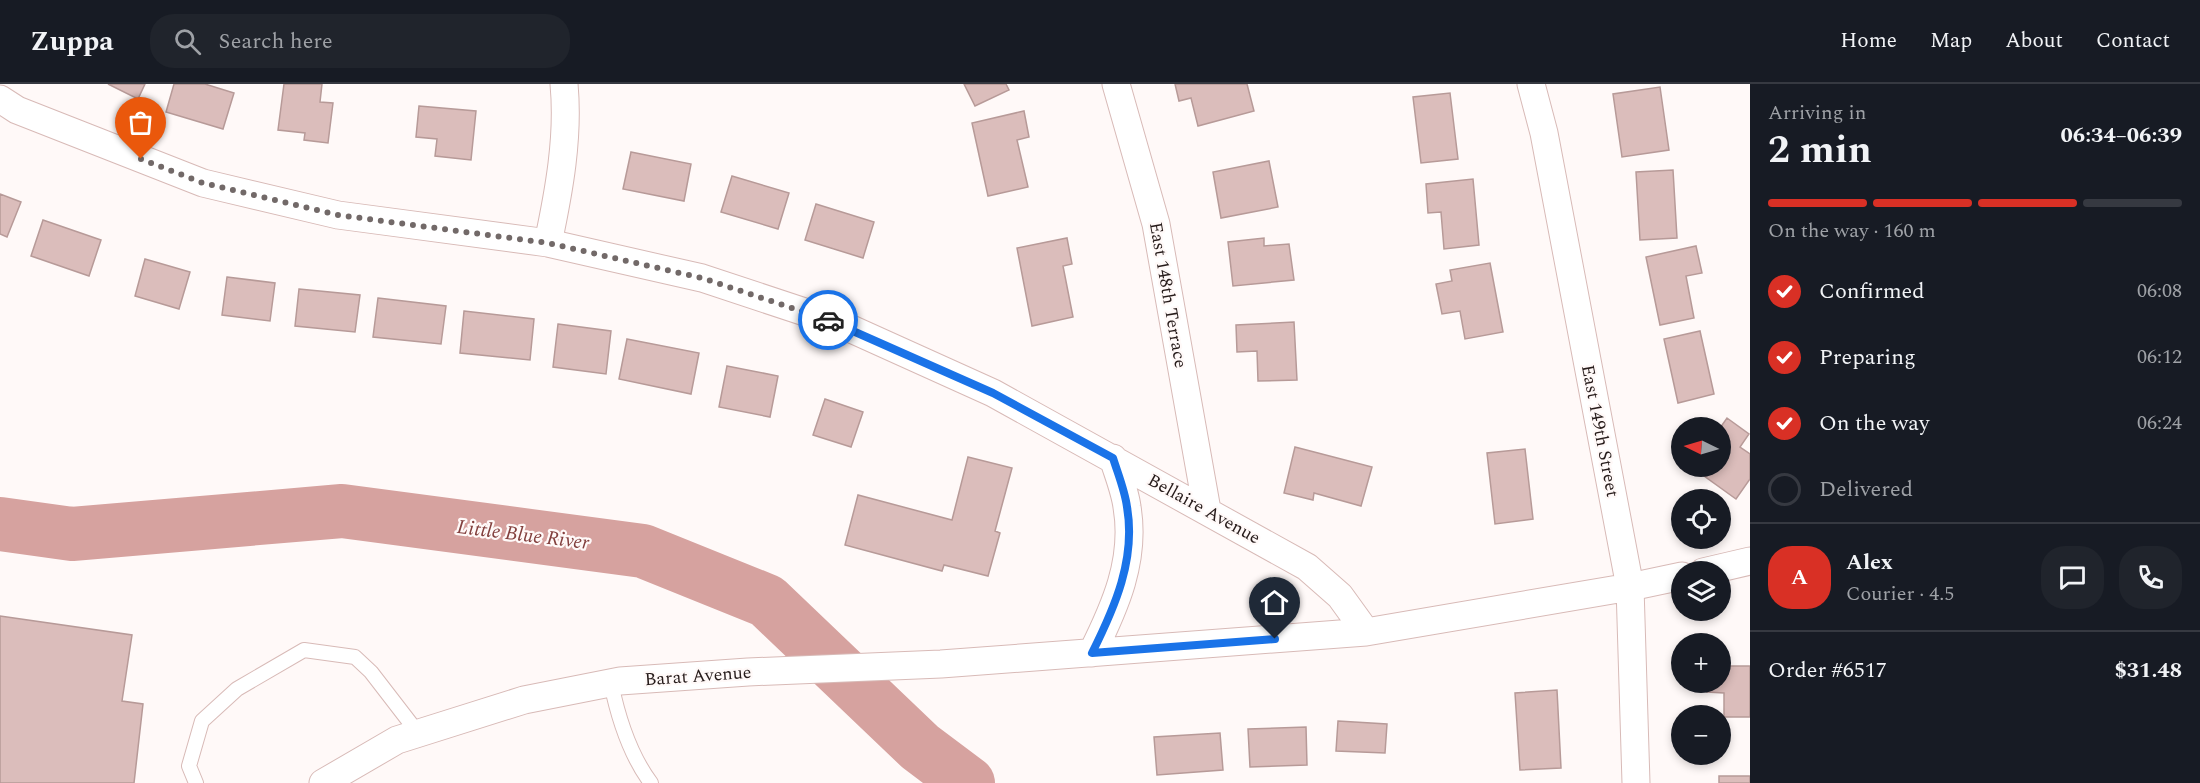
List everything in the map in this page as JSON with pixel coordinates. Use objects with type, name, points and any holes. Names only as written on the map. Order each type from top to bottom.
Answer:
[{"type":"street","points":[[548,243],[561,180],[566,101],[564,84]]},
{"type":"street","name":"East 148th Terrace","points":[[1116,84],[1156,225],[1207,510]]},
{"type":"street","name":"East 149th Street","points":[[1531,84],[1544,134],[1630,587],[1636,783]]},
{"type":"street","name":"Bellaire Avenue","points":[[0,99],[16,110],[203,183],[338,215],[548,243],[702,278],[838,323],[993,393],[1307,567],[1340,596],[1366,632]]},
{"type":"street","points":[[1092,653],[1115,606],[1129,556],[1127,507],[1113,458]]},
{"type":"street","points":[[1731,565],[1750,561]]},
{"type":"street","points":[[1366,632],[1671,578]]},
{"type":"street","name":"Barat Avenue","points":[[333,781],[397,740],[524,700],[611,683],[748,672],[941,664],[1366,632]]},
{"type":"lane","points":[[196,783],[189,766],[202,720],[237,689],[304,650],[355,657],[371,672],[418,733]]},
{"type":"lane","points":[[611,683],[618,714],[651,783]]},
{"type":"building","points":[[108,84],[145,84],[138,99]]},
{"type":"building","points":[[174,84],[205,84],[234,93],[223,129],[166,112]]},
{"type":"building","points":[[284,84],[322,84],[320,102],[333,103],[328,143],[304,140],[305,133],[278,130]]},
{"type":"building","points":[[964,84],[1006,84],[1009,90],[975,106]]},
{"type":"building","points":[[1175,84],[1247,84],[1254,111],[1198,126],[1191,98],[1179,101]]},
{"type":"building","points":[[1660,87],[1669,150],[1622,157],[1613,94]]},
{"type":"building","points":[[1450,93],[1458,159],[1421,163],[1413,97]]},
{"type":"building","points":[[419,106],[476,111],[471,160],[435,156],[437,139],[416,137]]},
{"type":"building","points":[[1024,111],[1029,137],[1017,140],[1028,187],[988,196],[972,123]]},
{"type":"building","points":[[631,152],[691,164],[684,201],[623,189]]},
{"type":"building","points":[[1269,161],[1278,207],[1221,218],[1213,172]]},
{"type":"building","points":[[1673,170],[1677,238],[1640,240],[1636,172]]},
{"type":"building","points":[[732,176],[789,193],[778,229],[721,212]]},
{"type":"building","points":[[1473,179],[1479,245],[1444,249],[1441,212],[1428,213],[1426,184]]},
{"type":"building","points":[[0,194],[21,202],[7,237],[0,234]]},
{"type":"building","points":[[816,204],[874,222],[863,258],[805,240]]},
{"type":"building","points":[[43,220],[101,240],[89,276],[31,256]]},
{"type":"building","points":[[1067,238],[1072,264],[1063,266],[1073,317],[1032,326],[1017,248]]},
{"type":"building","points":[[1264,238],[1264,246],[1289,244],[1294,280],[1233,286],[1228,242]]},
{"type":"building","points":[[1696,246],[1702,273],[1686,276],[1694,318],[1660,325],[1646,257]]},
{"type":"building","points":[[145,259],[190,272],[179,309],[135,296]]},
{"type":"building","points":[[1490,263],[1503,332],[1465,339],[1460,311],[1442,314],[1436,284],[1452,281],[1450,270]]},
{"type":"building","points":[[227,277],[275,283],[270,321],[222,315]]},
{"type":"building","points":[[299,289],[360,295],[355,332],[295,326]]},
{"type":"building","points":[[378,298],[446,306],[441,344],[373,337]]},
{"type":"building","points":[[464,311],[534,319],[530,360],[460,353]]},
{"type":"building","points":[[1294,322],[1297,380],[1258,381],[1257,351],[1237,352],[1236,325]]},
{"type":"building","points":[[558,324],[611,331],[606,374],[553,367]]},
{"type":"building","points":[[1700,331],[1714,394],[1678,403],[1664,339]]},
{"type":"building","points":[[627,339],[699,353],[691,394],[619,379]]},
{"type":"building","points":[[727,366],[778,376],[770,417],[719,407]]},
{"type":"building","points":[[825,399],[863,412],[851,447],[813,435]]},
{"type":"building","points":[[1731,421],[1749,434],[1740,447],[1750,454],[1750,479],[1736,499],[1731,495],[1731,489],[1722,489],[1705,477],[1731,477]]},
{"type":"building","points":[[1295,447],[1372,467],[1361,506],[1314,493],[1313,500],[1284,493]]},
{"type":"building","points":[[1525,449],[1533,519],[1495,524],[1487,453]]},
{"type":"building","points":[[968,457],[1012,468],[995,531],[1000,533],[988,576],[944,565],[942,571],[845,545],[858,495],[952,520]]},
{"type":"building","points":[[0,616],[132,635],[122,701],[143,704],[134,783],[0,783]]},
{"type":"building","points":[[1731,666],[1750,666],[1750,717],[1731,717],[1731,705],[1724,705],[1724,693],[1731,693]]},
{"type":"building","points":[[1557,690],[1561,768],[1520,770],[1515,693]]},
{"type":"building","points":[[1338,721],[1387,724],[1385,753],[1336,751]]},
{"type":"building","points":[[1306,727],[1307,765],[1250,767],[1248,729]]},
{"type":"building","points":[[1220,733],[1223,770],[1157,775],[1154,737]]},
{"type":"building","points":[[1719,776],[1750,776],[1750,783],[1719,783]]},
{"type":"waterway","name":"Little Blue River","points":[[0,524],[72,534],[342,511],[643,551],[767,601],[920,747],[968,783]]},
{"type":"way so far","points":[[141,159],[203,183],[338,215],[548,243],[702,278],[828,320]]},
{"type":"route","points":[[828,320],[993,393],[1113,458],[1127,507],[1129,556],[1115,606],[1092,653],[1275,639]]}]
